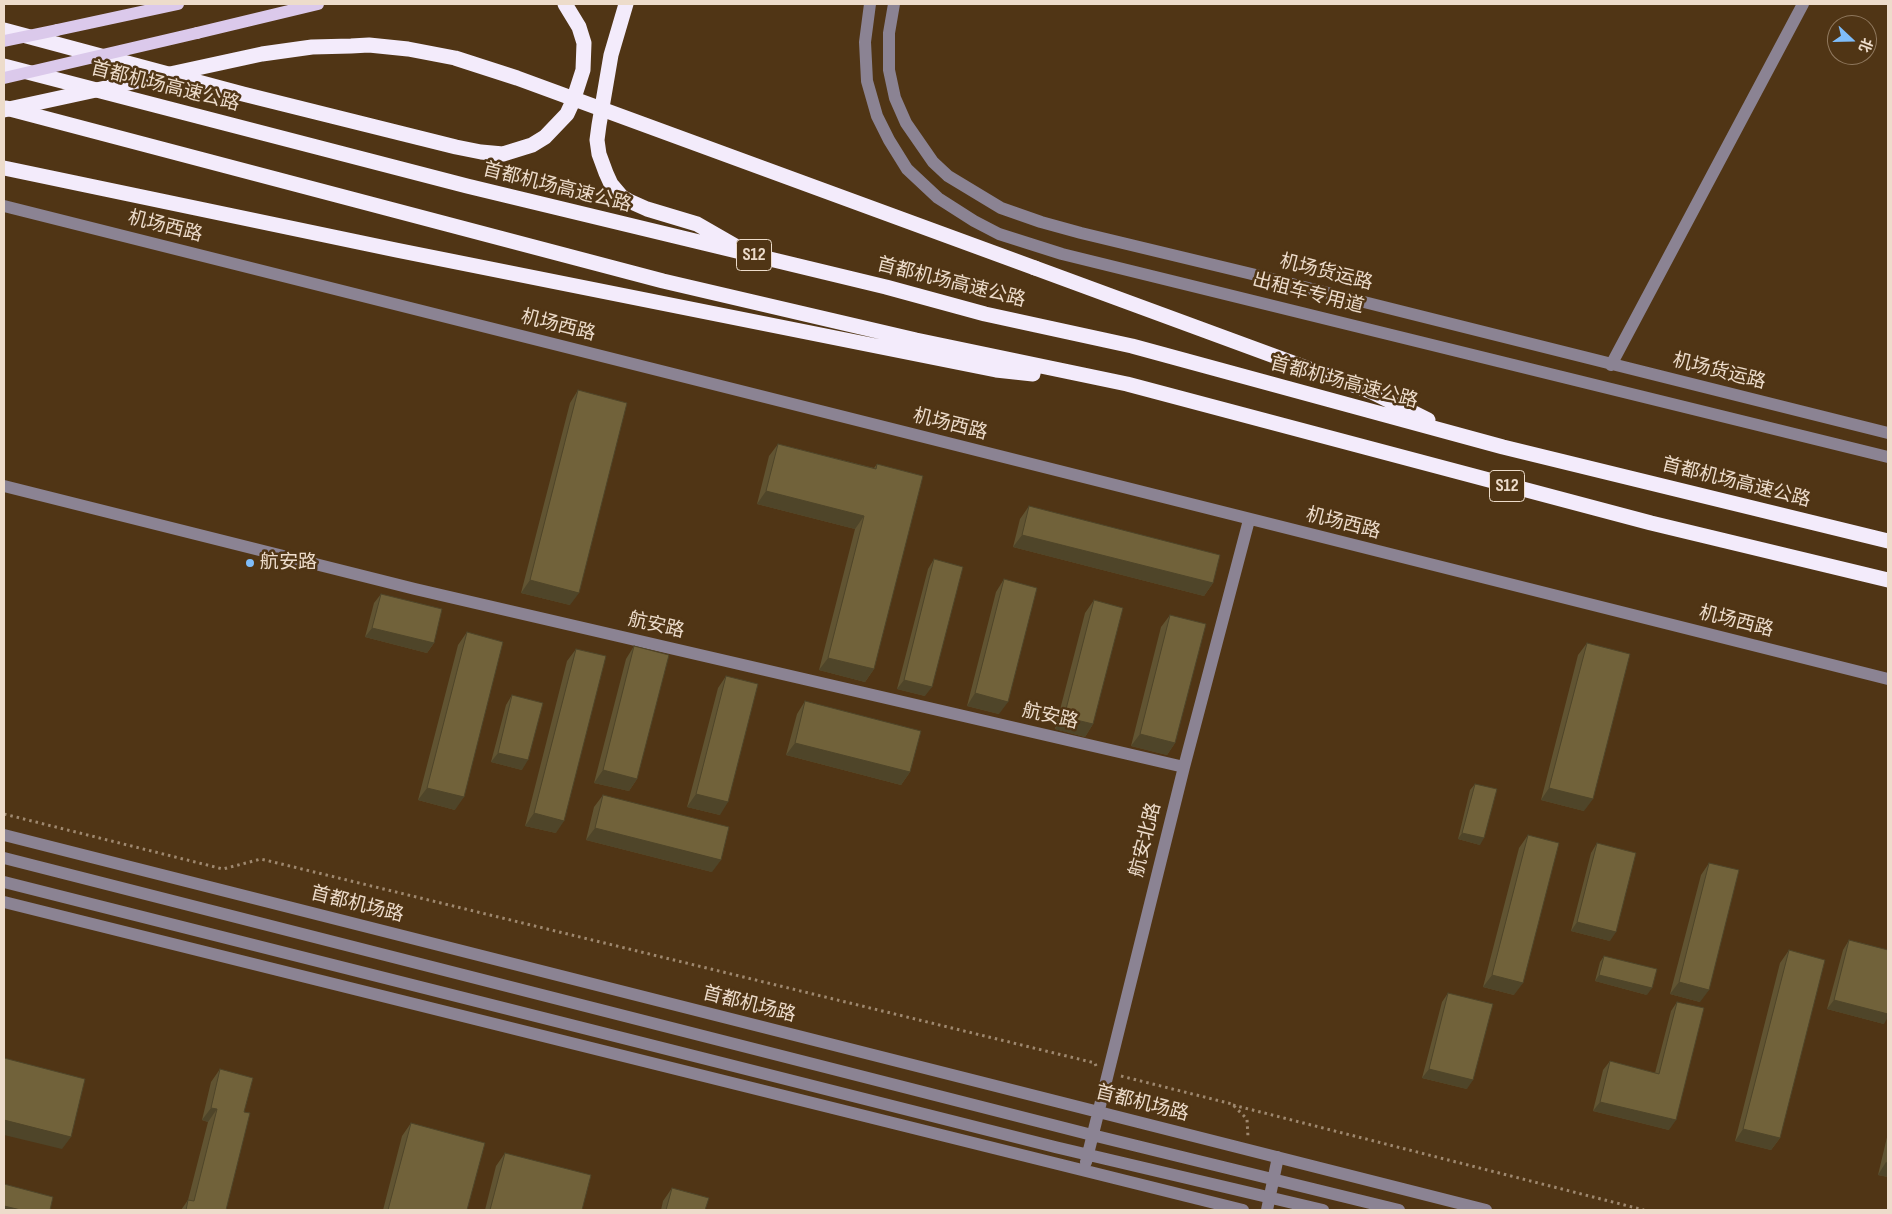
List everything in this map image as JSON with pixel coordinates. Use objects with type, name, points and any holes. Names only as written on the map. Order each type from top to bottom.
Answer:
[{"type":"highway","points":[[4,30],[253,97],[456,147],[503,154],[532,145],[545,137],[567,114],[573,101],[583,70],[584,42],[579,27],[565,4]]},
{"type":"highway","points":[[626,4],[611,55],[597,140],[602,164],[611,184],[622,197],[638,206],[697,224],[748,253],[766,258]]},
{"type":"highway","points":[[4,109],[262,54],[312,47],[352,46],[408,49],[468,61],[1372,392],[1433,422],[1503,447]]},
{"type":"highway","name":"首都机场高速公路","points":[[4,66],[467,186],[886,287],[985,314],[1132,346],[1503,447],[1888,541]]},
{"type":"highway","name":"S12","points":[[4,109],[663,281],[916,340],[1127,384],[1651,523],[1888,580]]},
{"type":"highway","points":[[4,168],[396,250],[996,370],[1127,384]]},
{"type":"main road","points":[[4,41],[178,4]]},
{"type":"main road","points":[[4,78],[318,4]]},
{"type":"street","name":"出租车专用道","points":[[870,4],[865,42],[867,80],[877,116],[889,140],[907,169],[938,198],[974,222],[1000,234],[1062,254],[1888,457]]},
{"type":"street","name":"机场货运路","points":[[894,4],[889,33],[889,70],[895,98],[906,123],[932,162],[948,176],[1001,208],[1081,233],[1888,433]]},
{"type":"street","points":[[1612,365],[1803,4]]},
{"type":"street","name":"机场西路","points":[[4,206],[1888,679]]},
{"type":"street","name":"航安路","points":[[4,486],[415,589],[1184,767]]},
{"type":"street","name":"航安北路","points":[[1085,1170],[1087,1154],[1107,1072],[1184,767],[1250,520]]},
{"type":"street","name":"首都机场路","points":[[4,835],[1486,1210]]},
{"type":"street","points":[[4,858],[1092,1135],[1399,1210]]},
{"type":"street","points":[[4,882],[1087,1154],[1323,1210]]},
{"type":"street","points":[[4,902],[1243,1210]]},
{"type":"street","points":[[1267,1210],[1278,1157]]},
{"type":"path","points":[[4,814],[223,869],[261,858],[1095,1063],[1096,1069],[1107,1072],[1644,1210]]},
{"type":"path","points":[[1232,1104],[1247,1119],[1248,1142]]},
{"type":"building","points":[[578,390],[627,403],[579,593],[530,580]]},
{"type":"building","points":[[778,444],[876,469],[877,464],[923,476],[874,669],[828,658],[864,516],[766,491]]},
{"type":"building","points":[[1029,506],[1220,555],[1213,583],[1022,535]]},
{"type":"building","points":[[934,559],[963,567],[932,687],[904,680]]},
{"type":"building","points":[[1004,579],[1037,588],[1008,702],[975,693]]},
{"type":"building","points":[[381,594],[442,609],[434,643],[372,628]]},
{"type":"building","points":[[1094,600],[1123,608],[1093,724],[1064,717]]},
{"type":"building","points":[[1170,615],[1206,624],[1175,743],[1140,734]]},
{"type":"building","points":[[467,632],[503,642],[464,797],[427,788]]},
{"type":"building","points":[[1587,643],[1630,654],[1593,799],[1549,788]]},
{"type":"building","points":[[634,646],[669,655],[637,779],[603,770]]},
{"type":"building","points":[[576,649],[606,656],[564,821],[534,813]]},
{"type":"building","points":[[726,676],[758,684],[728,802],[696,794]]},
{"type":"building","points":[[512,695],[543,703],[528,760],[498,753]]},
{"type":"building","points":[[805,701],[921,731],[910,772],[795,743]]},
{"type":"building","points":[[1475,784],[1497,789],[1484,838],[1462,833]]},
{"type":"building","points":[[603,795],[729,827],[721,860],[595,828]]},
{"type":"building","points":[[1528,835],[1559,843],[1523,983],[1492,975]]},
{"type":"building","points":[[1597,843],[1636,853],[1616,932],[1577,922]]},
{"type":"building","points":[[1709,863],[1739,870],[1709,990],[1679,982]]},
{"type":"building","points":[[1849,940],[1888,950],[1888,1014],[1834,1000]]},
{"type":"building","points":[[1789,950],[1825,960],[1780,1138],[1743,1129]]},
{"type":"building","points":[[1604,956],[1657,969],[1652,988],[1599,975]]},
{"type":"building","points":[[1448,993],[1493,1004],[1473,1080],[1429,1069]]},
{"type":"building","points":[[1677,1002],[1704,1008],[1676,1120],[1600,1102],[1610,1061],[1659,1074]]},
{"type":"building","points":[[4,1058],[85,1079],[71,1137],[4,1120]]},
{"type":"building","points":[[220,1069],[253,1078],[244,1112],[250,1113],[226,1210],[186,1210],[188,1200],[194,1201],[217,1109],[211,1108]]},
{"type":"building","points":[[411,1123],[485,1143],[467,1210],[388,1210]]},
{"type":"building","points":[[505,1153],[591,1175],[582,1210],[490,1210]]},
{"type":"building","points":[[4,1184],[53,1197],[50,1210],[21,1210],[4,1206]]},
{"type":"building","points":[[672,1188],[709,1198],[705,1210],[666,1210]]},
{"type":"place","name":"航安路","points":[[250,563]]}]
